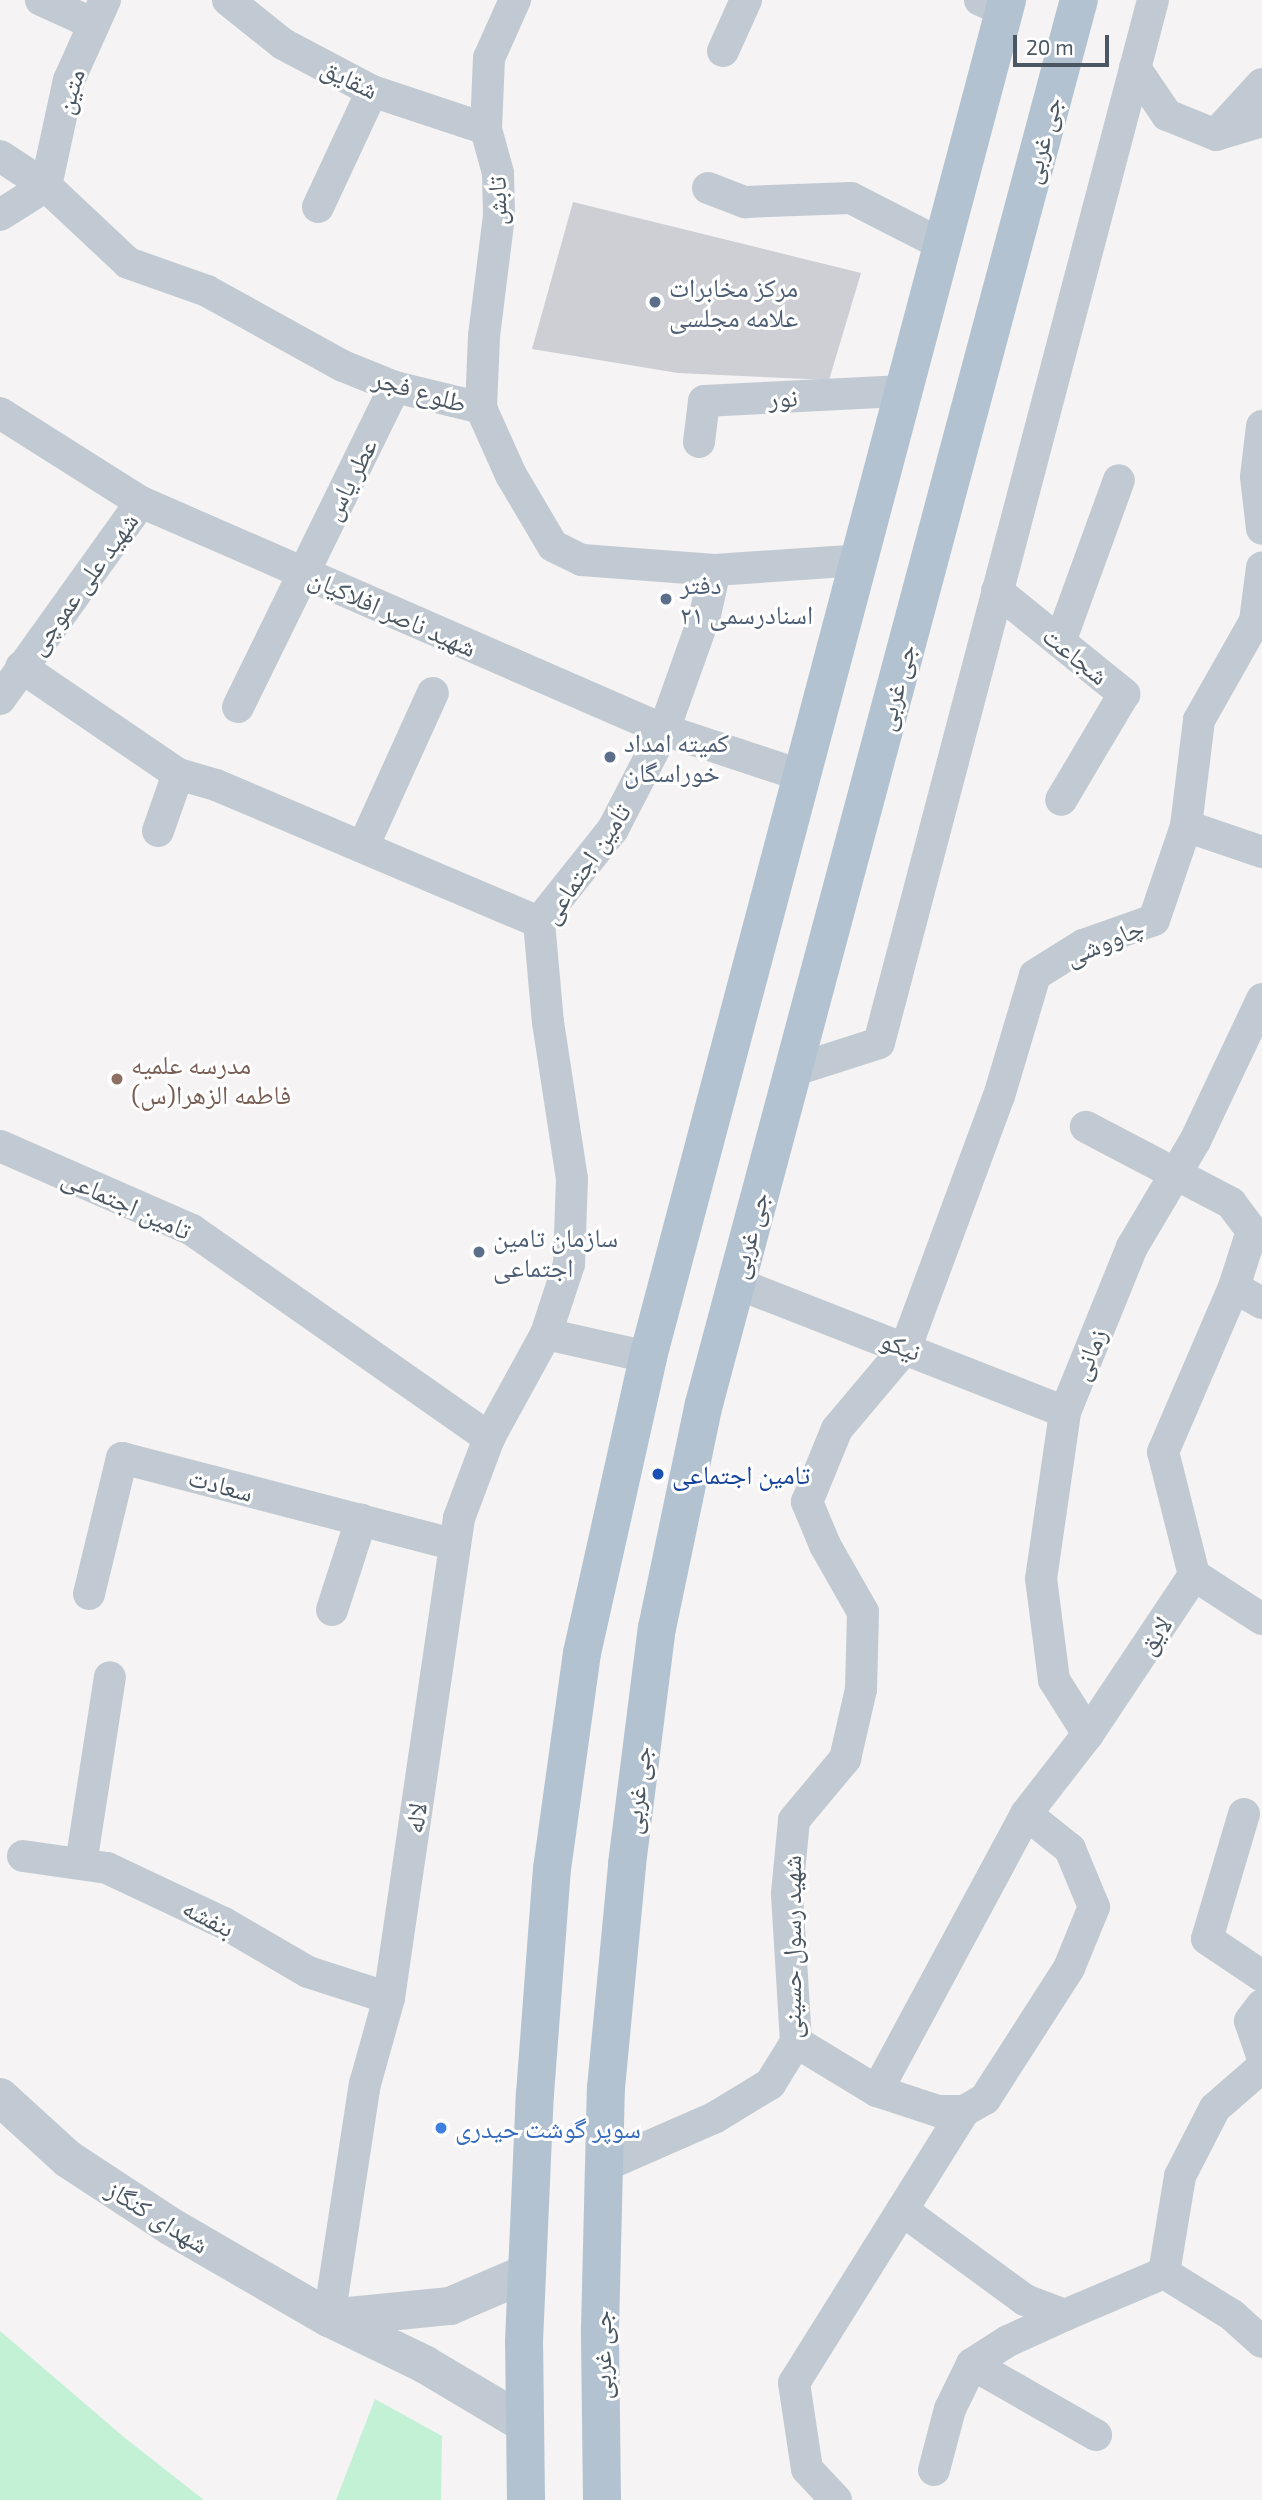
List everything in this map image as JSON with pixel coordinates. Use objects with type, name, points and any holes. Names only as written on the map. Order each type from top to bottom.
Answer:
[{"type":"main road","name":"جی غربی","points":[[602,2500],[606,2088],[627,1864],[657,1628],[704,1404],[1079,0]]},
{"type":"main road","points":[[526,2500],[527,2273],[552,1869],[582,1653],[648,1357],[943,245],[997,4]]},
{"type":"street","points":[[41,0],[100,12]]},
{"type":"street","name":"شقایق","points":[[229,0],[283,44],[372,91],[486,129]]},
{"type":"street","name":"تابش","points":[[481,408],[484,336],[499,215],[498,173],[486,129],[489,58],[515,0]]},
{"type":"street","points":[[723,51],[747,0]]},
{"type":"street","points":[[792,1071],[879,1043],[1153,0]]},
{"type":"street","name":"متین","points":[[46,186],[69,80],[100,12]]},
{"type":"street","points":[[1135,68],[1167,115],[1216,135],[1262,121]]},
{"type":"street","points":[[1216,135],[1262,84]]},
{"type":"street","points":[[318,207],[372,91]]},
{"type":"street","name":"طلوع فجر","points":[[0,156],[46,186],[128,263],[206,291],[343,366],[395,387],[481,408],[511,474],[553,546],[582,560],[715,570],[860,560]]},
{"type":"street","points":[[0,215],[46,186]]},
{"type":"street","points":[[708,188],[745,202],[850,198],[943,245]]},
{"type":"street","name":"عطر یاس","points":[[238,707],[395,387]]},
{"type":"street","name":"نور","points":[[699,442],[704,401],[904,391]]},
{"type":"street","name":"شهید ناصر افلاکیان","points":[[0,413],[141,502],[664,730],[803,776]]},
{"type":"street","points":[[1262,426],[1256,477],[1262,529]]},
{"type":"street","points":[[1060,642],[1119,480]]},
{"type":"street","name":"شهید علی عموچی","points":[[0,699],[141,502]]},
{"type":"street","name":"چاووشی","points":[[906,1347],[999,1096],[1035,975],[1083,945],[1154,920],[1186,825],[1199,720],[1255,621],[1262,567]]},
{"type":"street","name":"تامین اجتماعی","points":[[546,1334],[569,1264],[572,1179],[548,1023],[539,922],[613,829],[664,730],[705,615],[715,570]]},
{"type":"street","name":"شجاعت","points":[[997,591],[1124,694],[1061,800]]},
{"type":"street","points":[[22,667],[178,774],[363,847],[539,922]]},
{"type":"street","points":[[363,847],[433,693]]},
{"type":"street","points":[[158,831],[178,774]]},
{"type":"street","points":[[1186,825],[1262,852]]},
{"type":"street","name":"زمانی","points":[[1088,1734],[1054,1680],[1041,1578],[1065,1412],[1132,1247],[1177,1173],[1262,999]]},
{"type":"street","points":[[1086,1127],[1231,1203],[1252,1230],[1234,1287],[1163,1452],[1194,1575],[1262,1619]]},
{"type":"street","name":"تامین اجتماعی","points":[[0,1146],[192,1230],[489,1438]]},
{"type":"street","name":"نیکو","points":[[736,1283],[906,1347],[1065,1412]]},
{"type":"street","points":[[1234,1287],[1262,1303]]},
{"type":"street","points":[[546,1334],[648,1357]]},
{"type":"street","name":"لاله","points":[[329,2318],[365,2084],[389,1998],[459,1518],[489,1438],[546,1334]]},
{"type":"street","name":"شهید رسول حسینی","points":[[604,2166],[714,2118],[771,2084],[796,2042],[787,1893],[794,1820],[845,1759],[861,1689],[863,1612],[825,1545],[807,1502],[837,1429],[906,1347]]},
{"type":"street","name":"سعادت","points":[[89,1594],[122,1458],[455,1545]]},
{"type":"street","points":[[332,1610],[361,1520]]},
{"type":"street","name":"لایق","points":[[877,2091],[1026,1814],[1088,1734],[1194,1575]]},
{"type":"street","points":[[81,1864],[110,1677]]},
{"type":"street","points":[[836,2500],[807,2469],[794,2383],[964,2111],[985,2099],[1011,2061],[1069,1968],[1094,1907],[1070,1849],[1026,1814]]},
{"type":"street","points":[[1244,1814],[1207,1939],[1262,1976]]},
{"type":"street","name":"بنفشه","points":[[23,1856],[107,1868],[212,1917],[308,1972],[389,1998]]},
{"type":"street","points":[[1262,2004],[1250,2021],[1262,2055]]},
{"type":"street","points":[[796,2042],[877,2091],[938,2111],[964,2111]]},
{"type":"street","points":[[1164,2273],[1180,2176],[1215,2108],[1262,2067]]},
{"type":"street","name":"شهدای کنگاز","points":[[3,2105],[79,2166],[170,2226],[329,2318],[424,2364],[525,2424]]},
{"type":"street","points":[[902,2210],[1025,2300],[1065,2315]]},
{"type":"street","points":[[329,2318],[450,2306],[527,2273]]},
{"type":"street","points":[[934,2470],[950,2409],[972,2364],[1065,2315],[1164,2273]]},
{"type":"street","points":[[1164,2273],[1232,2315],[1262,2342]]},
{"type":"street","points":[[972,2364],[1096,2435]]},
{"type":"green space","points":[[0,2331],[125,2438],[204,2500],[0,2500]]},
{"type":"green space","points":[[375,2399],[442,2436],[441,2500],[336,2500]]},
{"type":"building","points":[[573,202],[861,273],[829,380],[678,373],[532,349]]},
{"type":"place","name":"مرکز مخابرات علامه مجلسی","points":[[655,302]]},
{"type":"place","name":"دفتر اسنادرسمی ۲۱","points":[[666,599]]},
{"type":"place","name":"کمیته امداد خوراسگان","points":[[610,757]]},
{"type":"place","name":"مدرسه علمیه فاطمه الزهرا(س)","points":[[117,1079]]},
{"type":"place","name":"سازمان تامین اجتماعی","points":[[479,1252]]},
{"type":"place","name":"تامین اجتماعی","points":[[658,1474]]},
{"type":"place","name":"سوپر گوشت حیدری","points":[[441,2128]]}]
